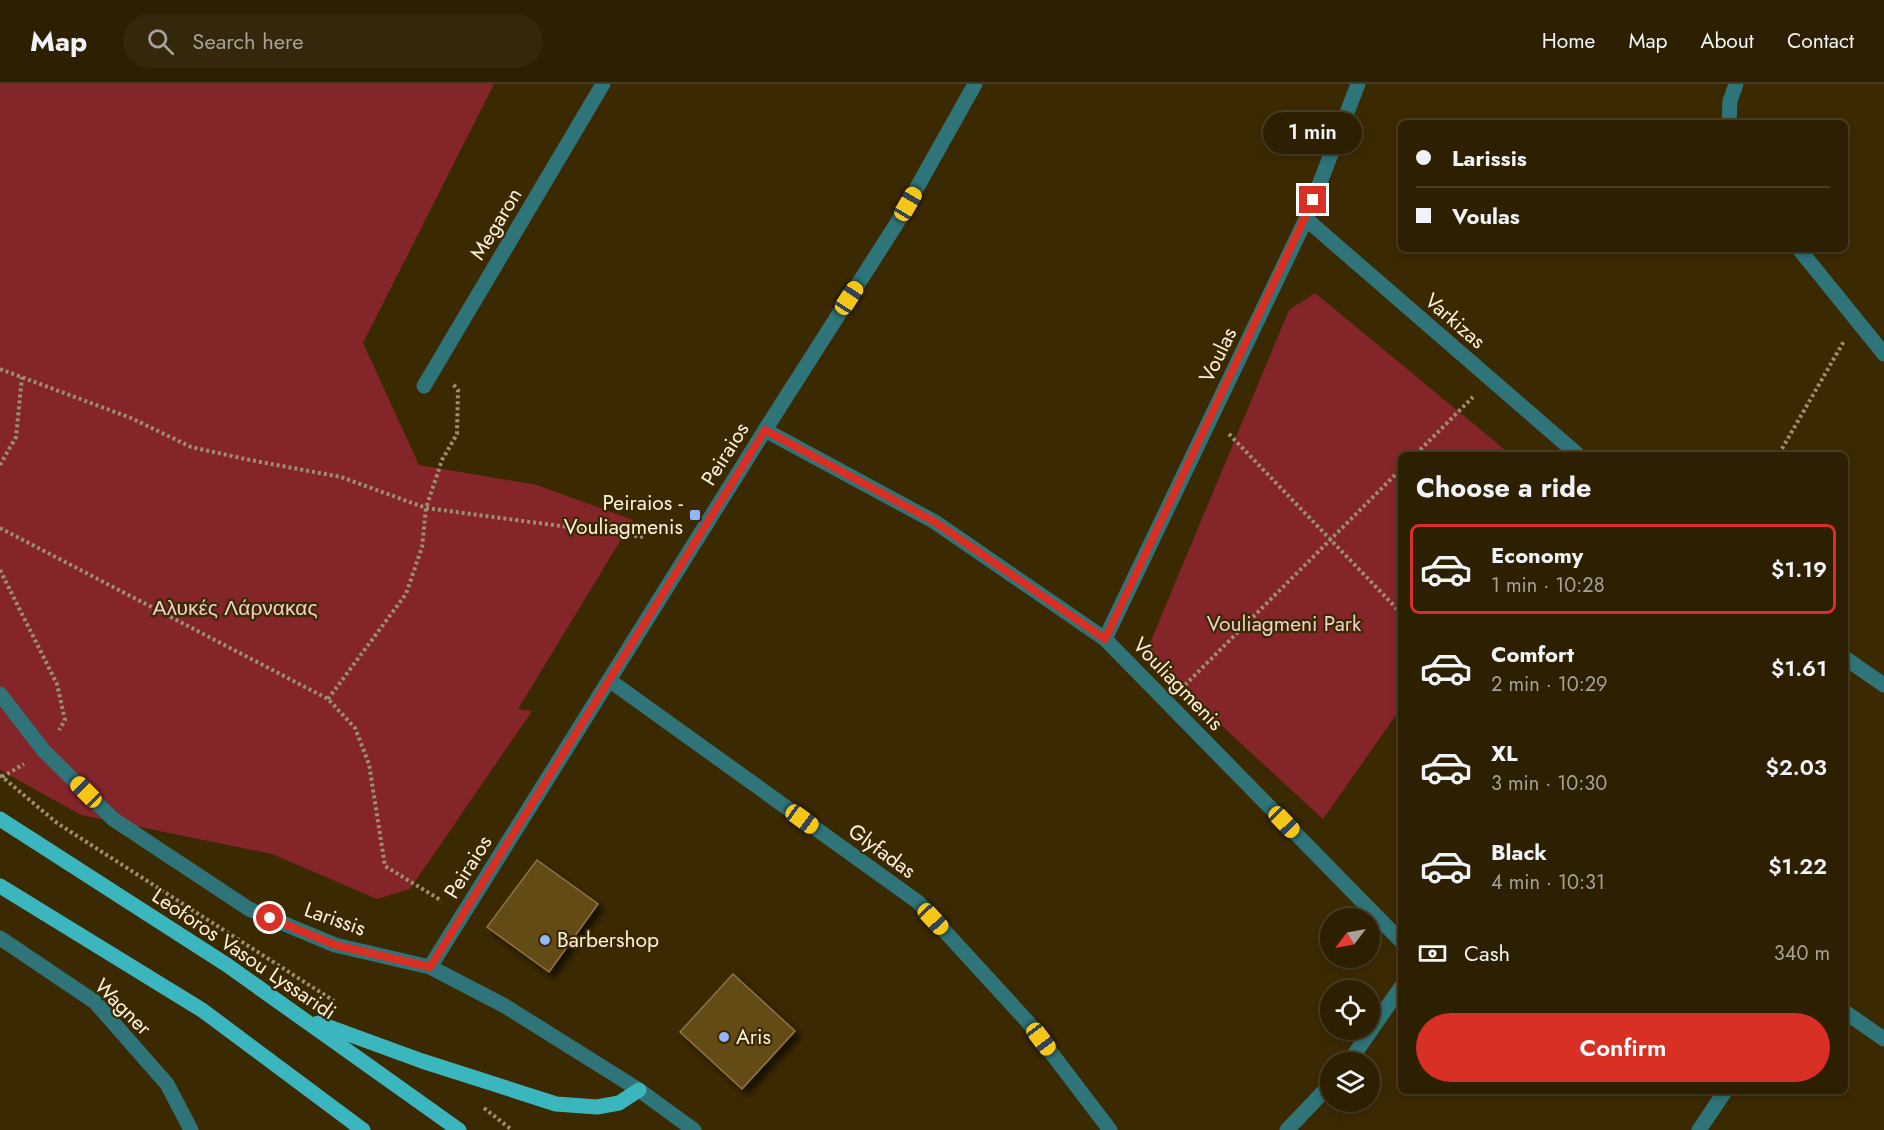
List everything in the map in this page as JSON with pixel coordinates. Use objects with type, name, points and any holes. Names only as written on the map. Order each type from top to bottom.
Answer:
[{"type":"main road","name":"Leoforos Vasou Lyssaridi","points":[[0,819],[228,965],[459,1130]]},
{"type":"main road","points":[[0,886],[202,1010],[363,1130]]},
{"type":"main road","points":[[301,1017],[556,1104],[597,1107],[619,1103],[639,1090]]},
{"type":"street","name":"Megaron","points":[[424,386],[603,84]]},
{"type":"street","name":"Voulas","points":[[1105,639],[1306,219],[1358,84]]},
{"type":"street","points":[[1729,120],[1730,101],[1736,84]]},
{"type":"street","name":"Peiraios","points":[[430,967],[897,223],[973,85]]},
{"type":"street","name":"Varkizas","points":[[1306,219],[1575,452]]},
{"type":"street","points":[[1801,252],[1884,354]]},
{"type":"street","name":"Vouliagmenis","points":[[765,430],[935,522],[1105,639],[1398,938]]},
{"type":"street","points":[[1848,660],[1884,685]]},
{"type":"street","name":"Glyfadas","points":[[609,680],[918,902],[1028,1021],[1110,1130]]},
{"type":"street","name":"Larissis","points":[[0,694],[44,752],[113,819],[249,909],[335,945],[430,967],[505,1006],[639,1090],[694,1130]]},
{"type":"street","name":"Wagner","points":[[0,938],[95,1002],[167,1084],[191,1130]]},
{"type":"street","points":[[1356,1052],[1398,991]]},
{"type":"street","points":[[1848,1014],[1884,1039]]},
{"type":"street","points":[[1699,1130],[1723,1094]]},
{"type":"street","points":[[1287,1130],[1320,1095]]},
{"type":"path","points":[[1780,452],[1856,320]]},
{"type":"path","points":[[328,699],[406,594],[422,547],[426,508],[442,460],[457,434],[458,390],[436,366]]},
{"type":"path","points":[[0,369],[131,418],[191,447],[341,477],[426,508],[643,537]]},
{"type":"path","points":[[0,465],[16,437],[22,377]]},
{"type":"path","points":[[1418,452],[1491,379]]},
{"type":"path","points":[[1212,416],[1398,610]]},
{"type":"path","points":[[1167,702],[1398,472]]},
{"type":"path","points":[[0,528],[328,699],[355,728],[369,764],[385,866],[463,914]]},
{"type":"path","points":[[0,570],[57,684],[65,720],[44,752]]},
{"type":"path","points":[[0,776],[57,823],[336,1002]]},
{"type":"path","points":[[476,1102],[512,1130]]},
{"type":"green space","name":"Αλυκές Λάρνακας","points":[[0,84],[494,84],[363,343],[419,465],[537,485],[633,520],[518,709],[532,711],[410,889],[377,899],[272,854],[81,815],[0,770]]},
{"type":"green space","name":"Vouliagmeni Park","points":[[1315,293],[1508,452],[1398,452],[1398,712],[1323,819],[1145,655],[1289,310]]},
{"type":"building","points":[[537,860],[598,904],[549,972],[487,927]]},
{"type":"building","points":[[733,974],[795,1031],[742,1089],[680,1032]]},
{"type":"place","name":"Peiraios - Vouliagmenis","points":[[695,515]]},
{"type":"place","name":"Barbershop","points":[[545,940]]},
{"type":"place","name":"Aris","points":[[724,1037]]},
{"type":"route","points":[[270,918],[335,945],[430,967],[765,430],[935,522],[1105,639],[1306,219],[1313,200]]}]
